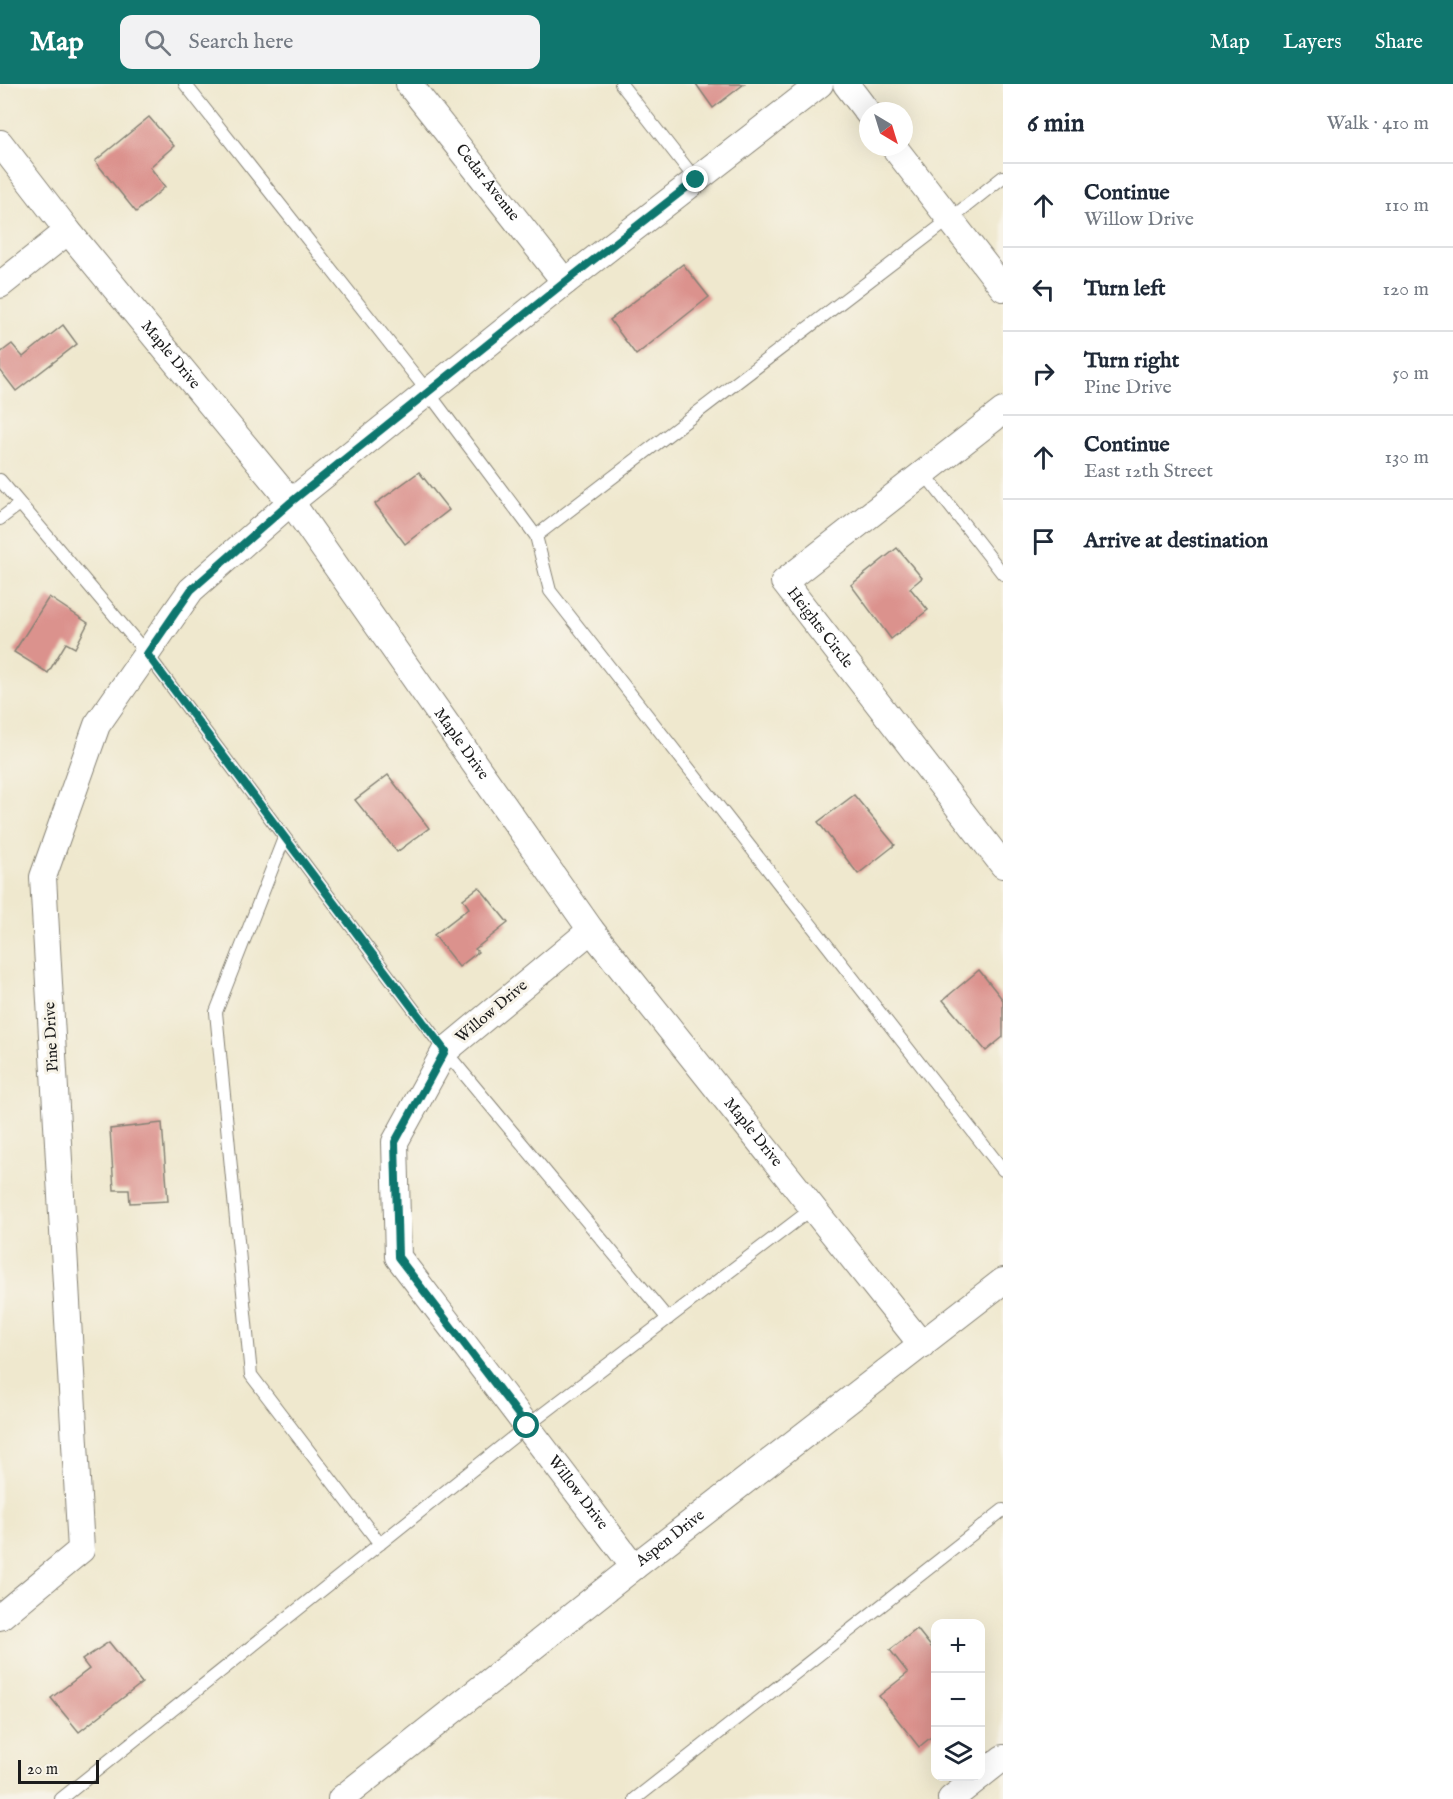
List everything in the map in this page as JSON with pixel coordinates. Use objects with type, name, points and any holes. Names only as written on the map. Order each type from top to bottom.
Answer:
[{"type":"street","name":"Cedar Avenue","points":[[409,84],[565,282]]},
{"type":"street","name":"Pine Drive","points":[[0,1617],[81,1550],[43,877],[97,725],[191,590],[291,502],[565,282],[820,84]]},
{"type":"street","points":[[846,84],[860,102]]},
{"type":"street","name":"Maple Drive","points":[[0,142],[68,231],[291,502],[591,930],[922,1345]]},
{"type":"street","points":[[901,156],[1003,288]]},
{"type":"street","points":[[0,285],[68,231]]},
{"type":"street","name":"Heights Circle","points":[[1003,411],[784,582],[1003,865]]},
{"type":"street","name":"Willow Drive","points":[[591,930],[445,1051],[395,1142],[398,1257],[634,1566]]},
{"type":"street","name":"Aspen Drive","points":[[341,1799],[634,1566],[1003,1281]]},
{"type":"street","points":[[985,1772],[1003,1758]]},
{"type":"street","points":[[951,1799],[974,1781]]},
{"type":"lane","points":[[185,84],[428,392],[536,536],[550,591],[1003,1170]]},
{"type":"lane","points":[[621,84],[696,180]]},
{"type":"lane","points":[[536,536],[1003,177]]},
{"type":"lane","points":[[924,473],[1003,574]]},
{"type":"lane","points":[[0,480],[147,654],[445,1051],[668,1319]]},
{"type":"lane","points":[[0,519],[20,504]]},
{"type":"lane","points":[[284,838],[216,1012],[251,1375],[381,1544]]},
{"type":"lane","points":[[61,1799],[527,1426],[813,1208]]},
{"type":"lane","points":[[635,1799],[1003,1510]]},
{"type":"building","points":[[696,84],[744,84],[713,108]]},
{"type":"building","points":[[149,117],[174,146],[150,167],[165,187],[136,212],[95,161]]},
{"type":"building","points":[[683,264],[709,297],[636,355],[610,320]]},
{"type":"building","points":[[63,325],[77,344],[16,391],[0,370],[0,353],[12,344],[23,357]]},
{"type":"building","points":[[419,472],[449,510],[405,544],[375,504]]},
{"type":"building","points":[[897,548],[922,578],[910,588],[928,610],[891,639],[851,585]]},
{"type":"building","points":[[49,597],[88,623],[75,648],[66,643],[48,673],[14,652]]},
{"type":"building","points":[[388,775],[429,828],[397,852],[355,800]]},
{"type":"building","points":[[854,795],[895,845],[858,874],[818,822]]},
{"type":"building","points":[[479,887],[508,923],[475,949],[478,952],[459,967],[434,935],[469,908],[463,899]]},
{"type":"building","points":[[979,970],[1003,1000],[1003,1037],[986,1051],[943,1000]]},
{"type":"building","points":[[162,1123],[168,1201],[130,1203],[129,1190],[114,1190],[110,1129]]},
{"type":"building","points":[[917,1629],[931,1647],[931,1737],[919,1747],[879,1696],[908,1673],[890,1650]]},
{"type":"building","points":[[109,1642],[142,1683],[79,1732],[51,1698],[89,1669],[82,1660]]},
{"type":"route","points":[[527,1426],[398,1257],[395,1142],[445,1051],[147,654],[191,590],[291,502],[696,180]]}]
